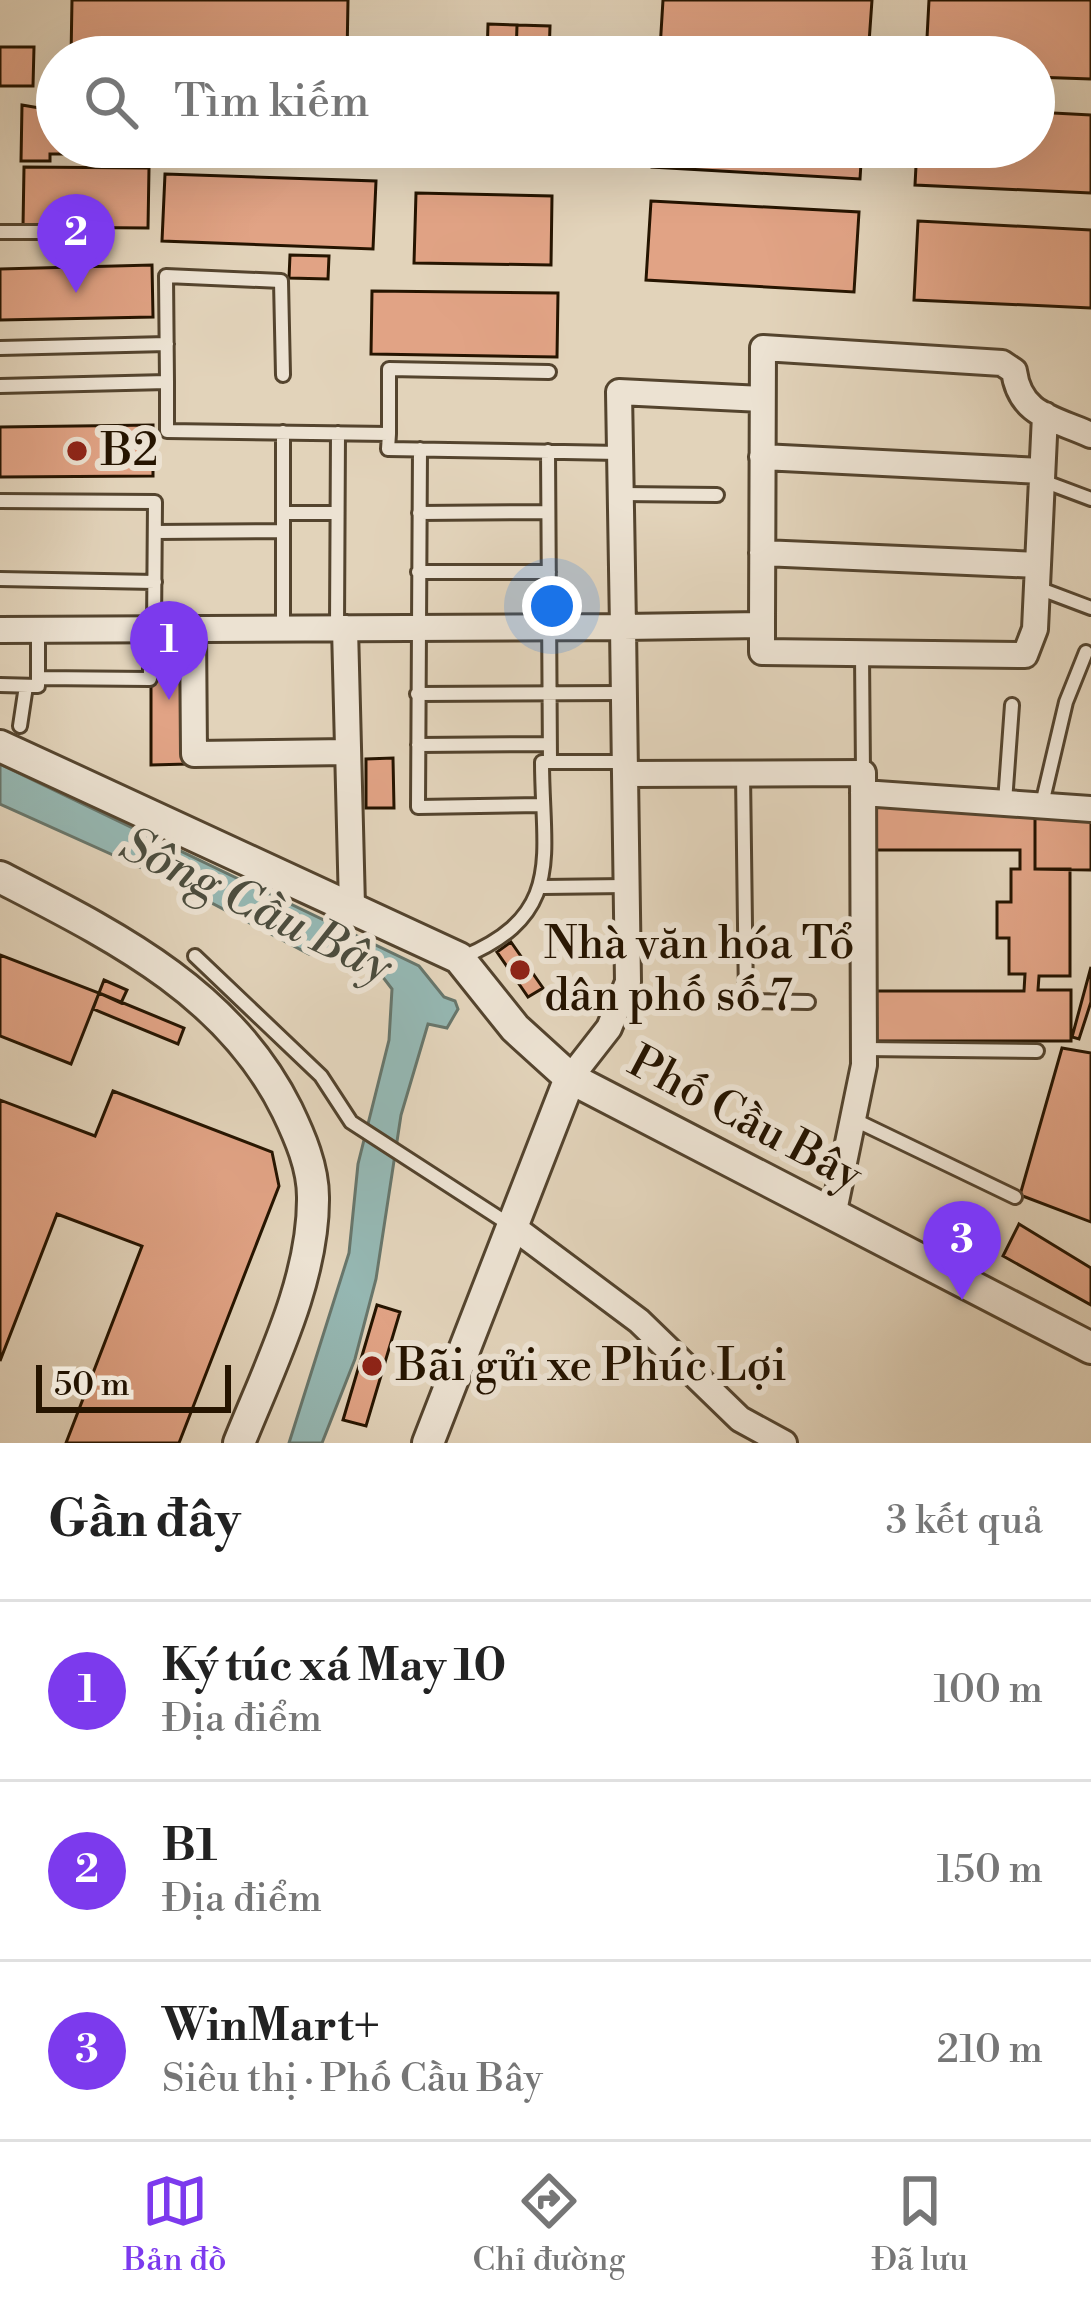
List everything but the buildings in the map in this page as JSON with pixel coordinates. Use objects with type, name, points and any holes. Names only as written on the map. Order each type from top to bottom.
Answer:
[{"type":"street","points":[[1045,415],[1035,629],[1025,656],[762,652],[763,348],[1002,362],[1014,371],[1020,399],[1091,435]]},
{"type":"street","points":[[428,1443],[570,1078],[622,1003],[628,982],[619,392],[762,399]]},
{"type":"street","points":[[762,457],[1042,476]]},
{"type":"street","points":[[762,553],[1037,576]]},
{"type":"street","points":[[0,630],[762,626]]},
{"type":"street","points":[[341,628],[352,905]]},
{"type":"street","points":[[193,629],[194,754],[348,752]]},
{"type":"street","name":"Phố Cầu Bây","points":[[10,736],[459,958],[515,1028],[570,1078],[1091,1348]]},
{"type":"street","points":[[625,768],[863,783],[1091,808]]},
{"type":"street","points":[[833,1216],[855,1120],[864,1049],[863,783]]},
{"type":"street","points":[[0,878],[130,946],[211,1008],[256,1055],[303,1143],[314,1197],[303,1268],[239,1443]]},
{"type":"street","points":[[512,1226],[639,1321],[740,1419],[784,1443]]},
{"type":"lane","points":[[0,232],[39,232]]},
{"type":"lane","points":[[283,375],[281,281],[166,277],[167,431],[389,434]]},
{"type":"lane","points":[[0,348],[167,344]]},
{"type":"lane","points":[[549,372],[389,370],[388,449],[620,453]]},
{"type":"lane","points":[[0,386],[167,382]]},
{"type":"lane","points":[[283,432],[283,628]]},
{"type":"lane","points":[[338,433],[341,628]]},
{"type":"lane","points":[[420,449],[418,807],[542,805]]},
{"type":"lane","points":[[548,452],[550,761]]},
{"type":"lane","points":[[1042,476],[1091,499]]},
{"type":"lane","points":[[621,494],[717,495]]},
{"type":"lane","points":[[0,501],[155,502],[150,679],[0,685]]},
{"type":"lane","points":[[419,513],[548,512]]},
{"type":"lane","points":[[283,513],[337,513]]},
{"type":"lane","points":[[155,532],[283,531]]},
{"type":"lane","points":[[418,572],[549,572]]},
{"type":"lane","points":[[1037,576],[1091,608]]},
{"type":"lane","points":[[0,579],[155,582]]},
{"type":"lane","points":[[10,736],[32,682],[38,630]]},
{"type":"lane","points":[[1042,804],[1066,702],[1086,652]]},
{"type":"lane","points":[[862,653],[863,783]]},
{"type":"lane","points":[[417,694],[624,693]]},
{"type":"lane","points":[[1006,802],[1012,705]]},
{"type":"lane","points":[[418,745],[549,744]]},
{"type":"lane","points":[[459,958],[519,923],[543,887],[542,762],[625,768]]},
{"type":"lane","points":[[743,774],[746,1001],[808,1002]]},
{"type":"lane","points":[[543,887],[627,886]]},
{"type":"lane","points":[[195,956],[321,1076],[351,1122],[512,1226]]},
{"type":"lane","points":[[864,1049],[1036,1051]]},
{"type":"lane","points":[[855,1120],[1015,1197]]},
{"type":"water","name":"Sông Cầu Bây","points":[[0,764],[419,966],[444,997],[455,1001],[458,1009],[447,1028],[428,1024],[401,1115],[376,1279],[355,1359],[322,1443],[289,1443],[349,1253],[358,1164],[389,1040],[392,989],[376,968],[309,954],[164,878],[0,804]]},
{"type":"place","name":"B1","points":[[76,293]]},
{"type":"place","name":"B2","points":[[77,451]]},
{"type":"place","name":"Ký túc xá May 10","points":[[169,700]]},
{"type":"place","name":"Nhà văn hóa Tổ dân phố số 7","points":[[520,970]]},
{"type":"place","name":"WinMart+","points":[[962,1300]]},
{"type":"place","name":"Bãi gửi xe Phúc Lợi","points":[[372,1366]]}]
